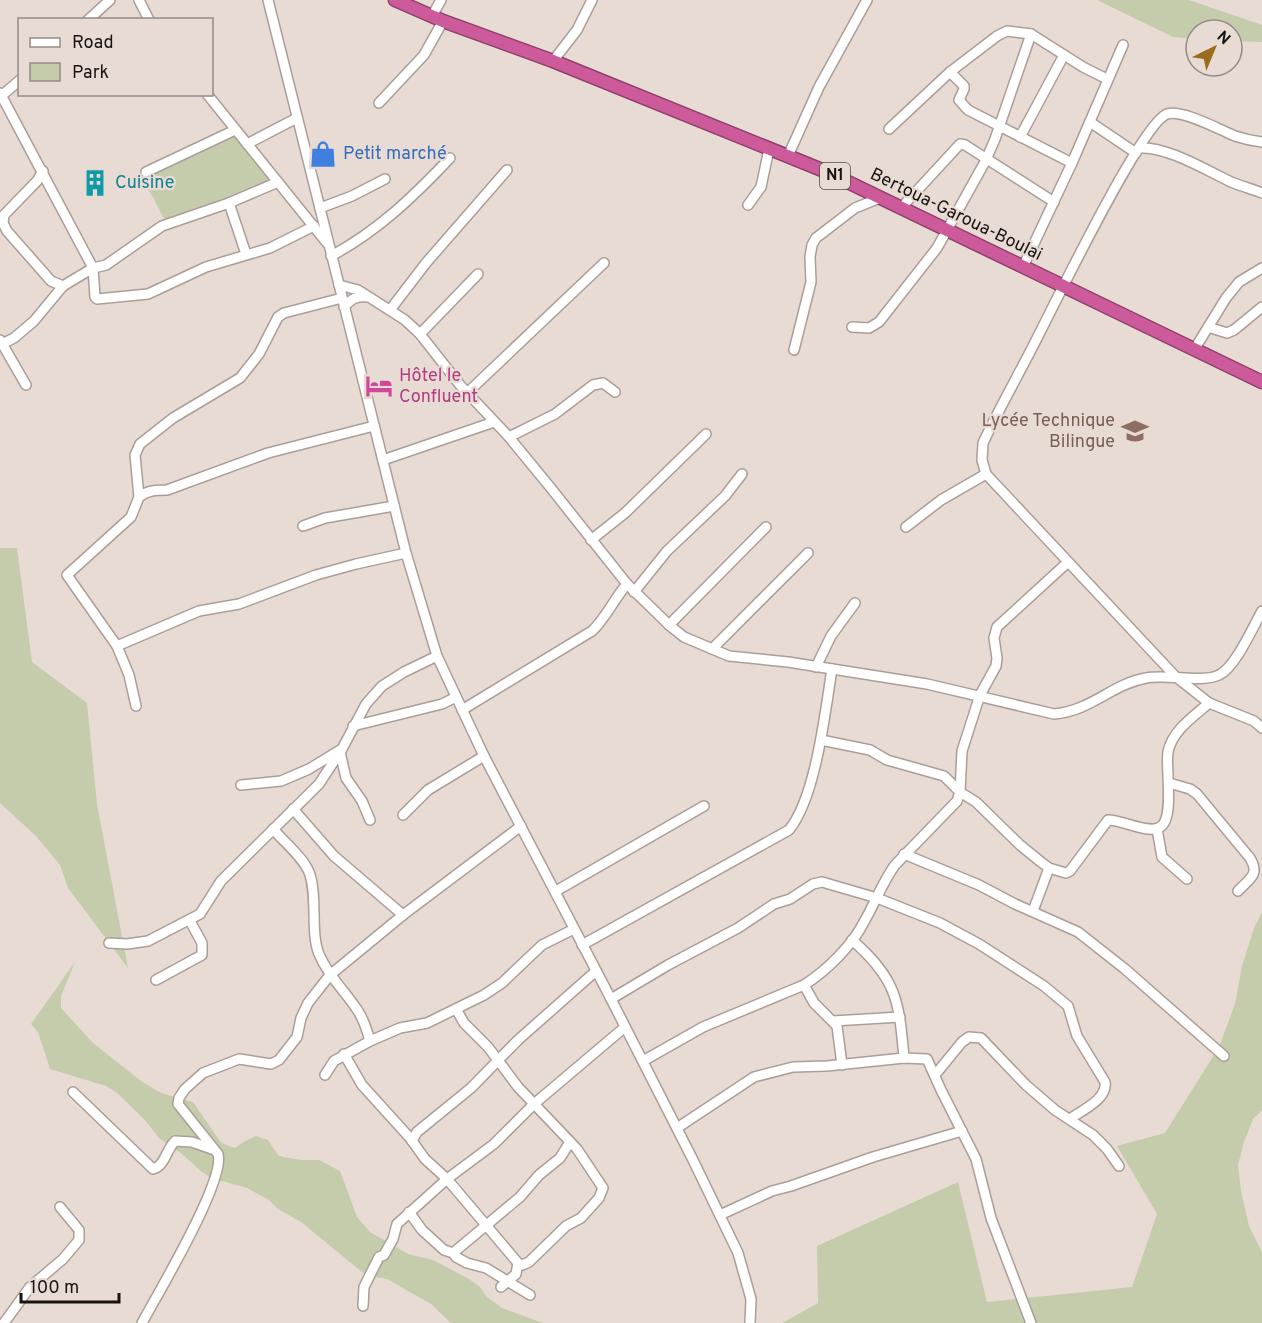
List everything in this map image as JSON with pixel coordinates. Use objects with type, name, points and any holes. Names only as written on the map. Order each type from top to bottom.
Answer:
[{"type":"highway","name":"Bertoua-Garoua-Boulai","points":[[395,0],[437,19],[553,61],[828,172],[1262,382]]},
{"type":"street","points":[[90,18],[110,0]]},
{"type":"street","points":[[140,0],[148,18]]},
{"type":"street","points":[[268,0],[406,553],[437,656],[484,756],[643,1061],[738,1253],[751,1299],[750,1323]]},
{"type":"street","points":[[380,103],[424,55],[441,0]]},
{"type":"street","points":[[553,61],[578,30],[592,0]]},
{"type":"street","points":[[788,156],[819,87],[867,0]]},
{"type":"street","points":[[889,129],[950,72],[1007,31],[1031,34],[1083,67],[1107,79]]},
{"type":"street","points":[[852,327],[869,328],[879,322],[937,248],[986,160],[1031,34]]},
{"type":"street","points":[[1023,267],[1072,163],[1123,45]]},
{"type":"street","points":[[1020,136],[1064,55]]},
{"type":"street","points":[[950,72],[964,86],[959,100],[968,110],[1072,163]]},
{"type":"street","points":[[18,82],[1,95],[93,268],[95,297],[102,300],[148,294],[206,267],[270,248],[314,226]]},
{"type":"street","points":[[209,96],[329,245]]},
{"type":"street","points":[[1262,142],[1237,137],[1211,125],[1170,113],[1162,117],[1138,151],[1074,261],[982,443],[982,460],[986,474],[1175,676],[1209,703],[1254,721],[1262,728]]},
{"type":"street","points":[[247,144],[297,118]]},
{"type":"street","points":[[1090,122],[1138,151],[1153,147],[1236,184],[1262,193]]},
{"type":"street","points":[[146,172],[235,130]]},
{"type":"street","points":[[901,208],[957,145],[965,145],[1054,202]]},
{"type":"street","points":[[748,205],[761,187],[769,149]]},
{"type":"street","points":[[332,256],[357,242],[387,219],[450,158]]},
{"type":"street","points":[[390,310],[426,264],[507,170]]},
{"type":"street","points":[[43,171],[37,181],[4,215],[3,223],[7,231],[51,281],[63,286]]},
{"type":"street","points":[[320,208],[352,196],[385,179]]},
{"type":"street","points":[[26,385],[1,342],[14,338],[34,321],[63,286],[93,268],[106,265],[162,226],[229,203],[278,182]]},
{"type":"street","points":[[794,350],[811,282],[812,245],[816,238],[855,208],[880,198]]},
{"type":"street","points":[[229,203],[246,254]]},
{"type":"street","points":[[467,393],[604,263]]},
{"type":"street","points":[[1194,350],[1226,298],[1239,282],[1261,270]]},
{"type":"street","points":[[420,334],[478,274]]},
{"type":"street","points":[[339,285],[358,290],[390,310],[420,334],[467,393],[509,437],[631,588],[684,637],[729,656],[927,684],[1054,714],[1065,713],[1092,704],[1132,681],[1149,677],[1175,676],[1206,679],[1220,675],[1230,666],[1262,611]]},
{"type":"street","points":[[140,497],[135,455],[140,444],[173,418],[240,378],[259,354],[278,317],[284,313],[368,297]]},
{"type":"street","points":[[1208,327],[1227,333],[1262,307]]},
{"type":"street","points":[[509,437],[555,414],[593,385],[603,383],[615,392]]},
{"type":"street","points":[[383,460],[494,422]]},
{"type":"street","points":[[136,706],[129,675],[117,646],[67,574],[131,517],[140,497],[145,492],[167,490],[268,453],[374,426]]},
{"type":"street","points":[[591,540],[625,513],[705,434]]},
{"type":"street","points":[[462,710],[592,631],[617,596],[631,588],[725,496],[742,474]]},
{"type":"street","points":[[906,527],[941,500],[986,474]]},
{"type":"street","points":[[303,526],[325,518],[394,506]]},
{"type":"street","points":[[669,625],[766,527]]},
{"type":"street","points":[[117,646],[199,611],[239,604],[316,575],[406,553]]},
{"type":"street","points":[[712,649],[808,553]]},
{"type":"street","points":[[643,1061],[704,1027],[804,985],[821,972],[852,940],[863,925],[886,877],[904,854],[952,807],[960,792],[962,751],[980,695],[998,658],[994,638],[997,627],[1068,563]]},
{"type":"street","points":[[816,667],[831,636],[855,603]]},
{"type":"street","points":[[109,943],[126,944],[148,940],[190,921],[206,908],[221,881],[319,784],[366,704],[382,686],[437,656]]},
{"type":"street","points":[[582,945],[789,830],[803,806],[821,740],[832,669]]},
{"type":"street","points":[[353,726],[442,704],[456,697]]},
{"type":"street","points":[[821,740],[870,750],[887,760],[944,776],[960,792],[976,802],[1020,845],[1049,868],[1061,873],[1070,871],[1108,820],[1149,829],[1162,826],[1167,816],[1170,792],[1167,765],[1171,741],[1177,732],[1209,703]]},
{"type":"street","points":[[241,785],[281,781],[309,769],[341,750]]},
{"type":"street","points":[[341,750],[346,778],[362,801],[370,820]]},
{"type":"street","points":[[402,815],[428,790],[484,756]]},
{"type":"street","points":[[1169,783],[1190,789],[1197,794],[1225,826],[1258,871],[1238,891]]},
{"type":"street","points":[[556,891],[704,806]]},
{"type":"street","points":[[293,809],[334,856],[403,915]]},
{"type":"street","points":[[142,1323],[192,1232],[219,1161],[218,1154],[178,1104],[185,1089],[202,1072],[239,1059],[271,1064],[279,1060],[297,1037],[301,1018],[308,1003],[330,975],[495,843],[521,826]]},
{"type":"street","points":[[273,829],[304,863],[309,872],[318,952],[330,975],[358,1011],[365,1023],[370,1041]]},
{"type":"street","points":[[1157,829],[1162,856],[1187,879]]},
{"type":"street","points":[[904,854],[979,885],[1078,932],[1106,953],[1224,1056]]},
{"type":"street","points":[[1033,911],[1049,868]]},
{"type":"street","points":[[611,999],[668,965],[738,928],[774,904],[790,899],[813,884],[822,882],[877,898],[940,923],[979,944],[1044,986],[1068,1006],[1077,1036],[1105,1082],[1106,1088],[1103,1095],[1070,1119]]},
{"type":"street","points":[[156,980],[202,955],[202,943],[190,921]]},
{"type":"street","points":[[325,1075],[334,1061],[344,1054],[400,1028],[427,1023],[494,989],[542,945],[574,929]]},
{"type":"street","points":[[852,940],[871,957],[893,989],[900,1017],[904,1058]]},
{"type":"street","points":[[412,1141],[417,1132],[462,1096],[518,1040],[596,971]]},
{"type":"street","points":[[804,985],[814,1003],[833,1021],[839,1032],[842,1065]]},
{"type":"street","points":[[344,1054],[362,1085],[425,1159],[447,1179],[522,1265],[537,1256],[567,1226],[581,1218],[602,1192],[600,1181],[590,1171],[578,1149],[534,1104],[488,1047],[465,1023],[456,1009]]},
{"type":"street","points":[[833,1021],[900,1017]]},
{"type":"street","points":[[363,1306],[364,1287],[368,1277],[393,1239],[397,1224],[447,1179],[494,1144],[534,1104],[625,1027]]},
{"type":"street","points":[[935,1075],[962,1042],[969,1037],[981,1038],[1026,1085],[1055,1110],[1093,1135],[1119,1166]]},
{"type":"street","points":[[677,1128],[754,1077],[793,1067],[842,1065],[904,1058],[927,1059],[975,1160],[991,1218],[1031,1323]]},
{"type":"street","points":[[73,1092],[153,1169],[160,1166],[174,1142],[192,1142],[214,1150]]},
{"type":"street","points":[[720,1215],[772,1191],[873,1157],[962,1131]]},
{"type":"street","points":[[453,1253],[520,1197],[560,1158],[570,1142]]},
{"type":"street","points":[[4,1323],[30,1287],[63,1258],[79,1240],[79,1230],[60,1207]]},
{"type":"street","points":[[409,1212],[422,1230],[444,1250],[453,1253],[467,1263],[479,1265],[504,1283],[530,1294]]},
{"type":"street","points":[[504,1283],[516,1274],[518,1263]]},
{"type":"green space","points":[[1097,0],[1189,0],[1242,18],[1184,18],[1184,38],[1173,37]]},
{"type":"green space","points":[[1244,19],[1262,25],[1262,42],[1244,41]]},
{"type":"green space","points":[[231,131],[271,183],[167,224],[143,179],[155,166]]},
{"type":"green space","points":[[0,548],[17,548],[32,662],[87,703],[97,804],[128,968],[68,888],[60,865],[36,836],[0,803]]},
{"type":"green space","points":[[1262,912],[1262,1110],[1253,1119],[1238,1165],[1249,1226],[1262,1252],[1262,1323],[782,1323],[818,1303],[817,1246],[958,1182],[987,1302],[1132,1287],[1157,1214],[1117,1146],[1165,1133],[1219,1047],[1235,1004],[1242,966],[1254,928]]},
{"type":"green space","points":[[75,962],[61,996],[61,1008],[93,1043],[141,1081],[161,1093],[193,1102],[224,1144],[235,1148],[256,1136],[268,1140],[278,1155],[301,1160],[319,1160],[340,1171],[357,1217],[370,1232],[408,1254],[433,1260],[469,1279],[502,1308],[543,1323],[451,1323],[431,1304],[387,1279],[362,1272],[301,1222],[278,1209],[269,1200],[247,1188],[211,1178],[159,1138],[144,1119],[117,1093],[106,1086],[50,1069],[38,1032],[31,1024]]},
{"type":"place","name":"Petit marché","points":[[323,154]]},
{"type":"place","name":"Cuisine","points":[[95,183]]},
{"type":"place","name":"Hôtel le Confluent","points":[[379,386]]},
{"type":"place","name":"Lycée Technique Bilingue","points":[[1135,431]]}]
